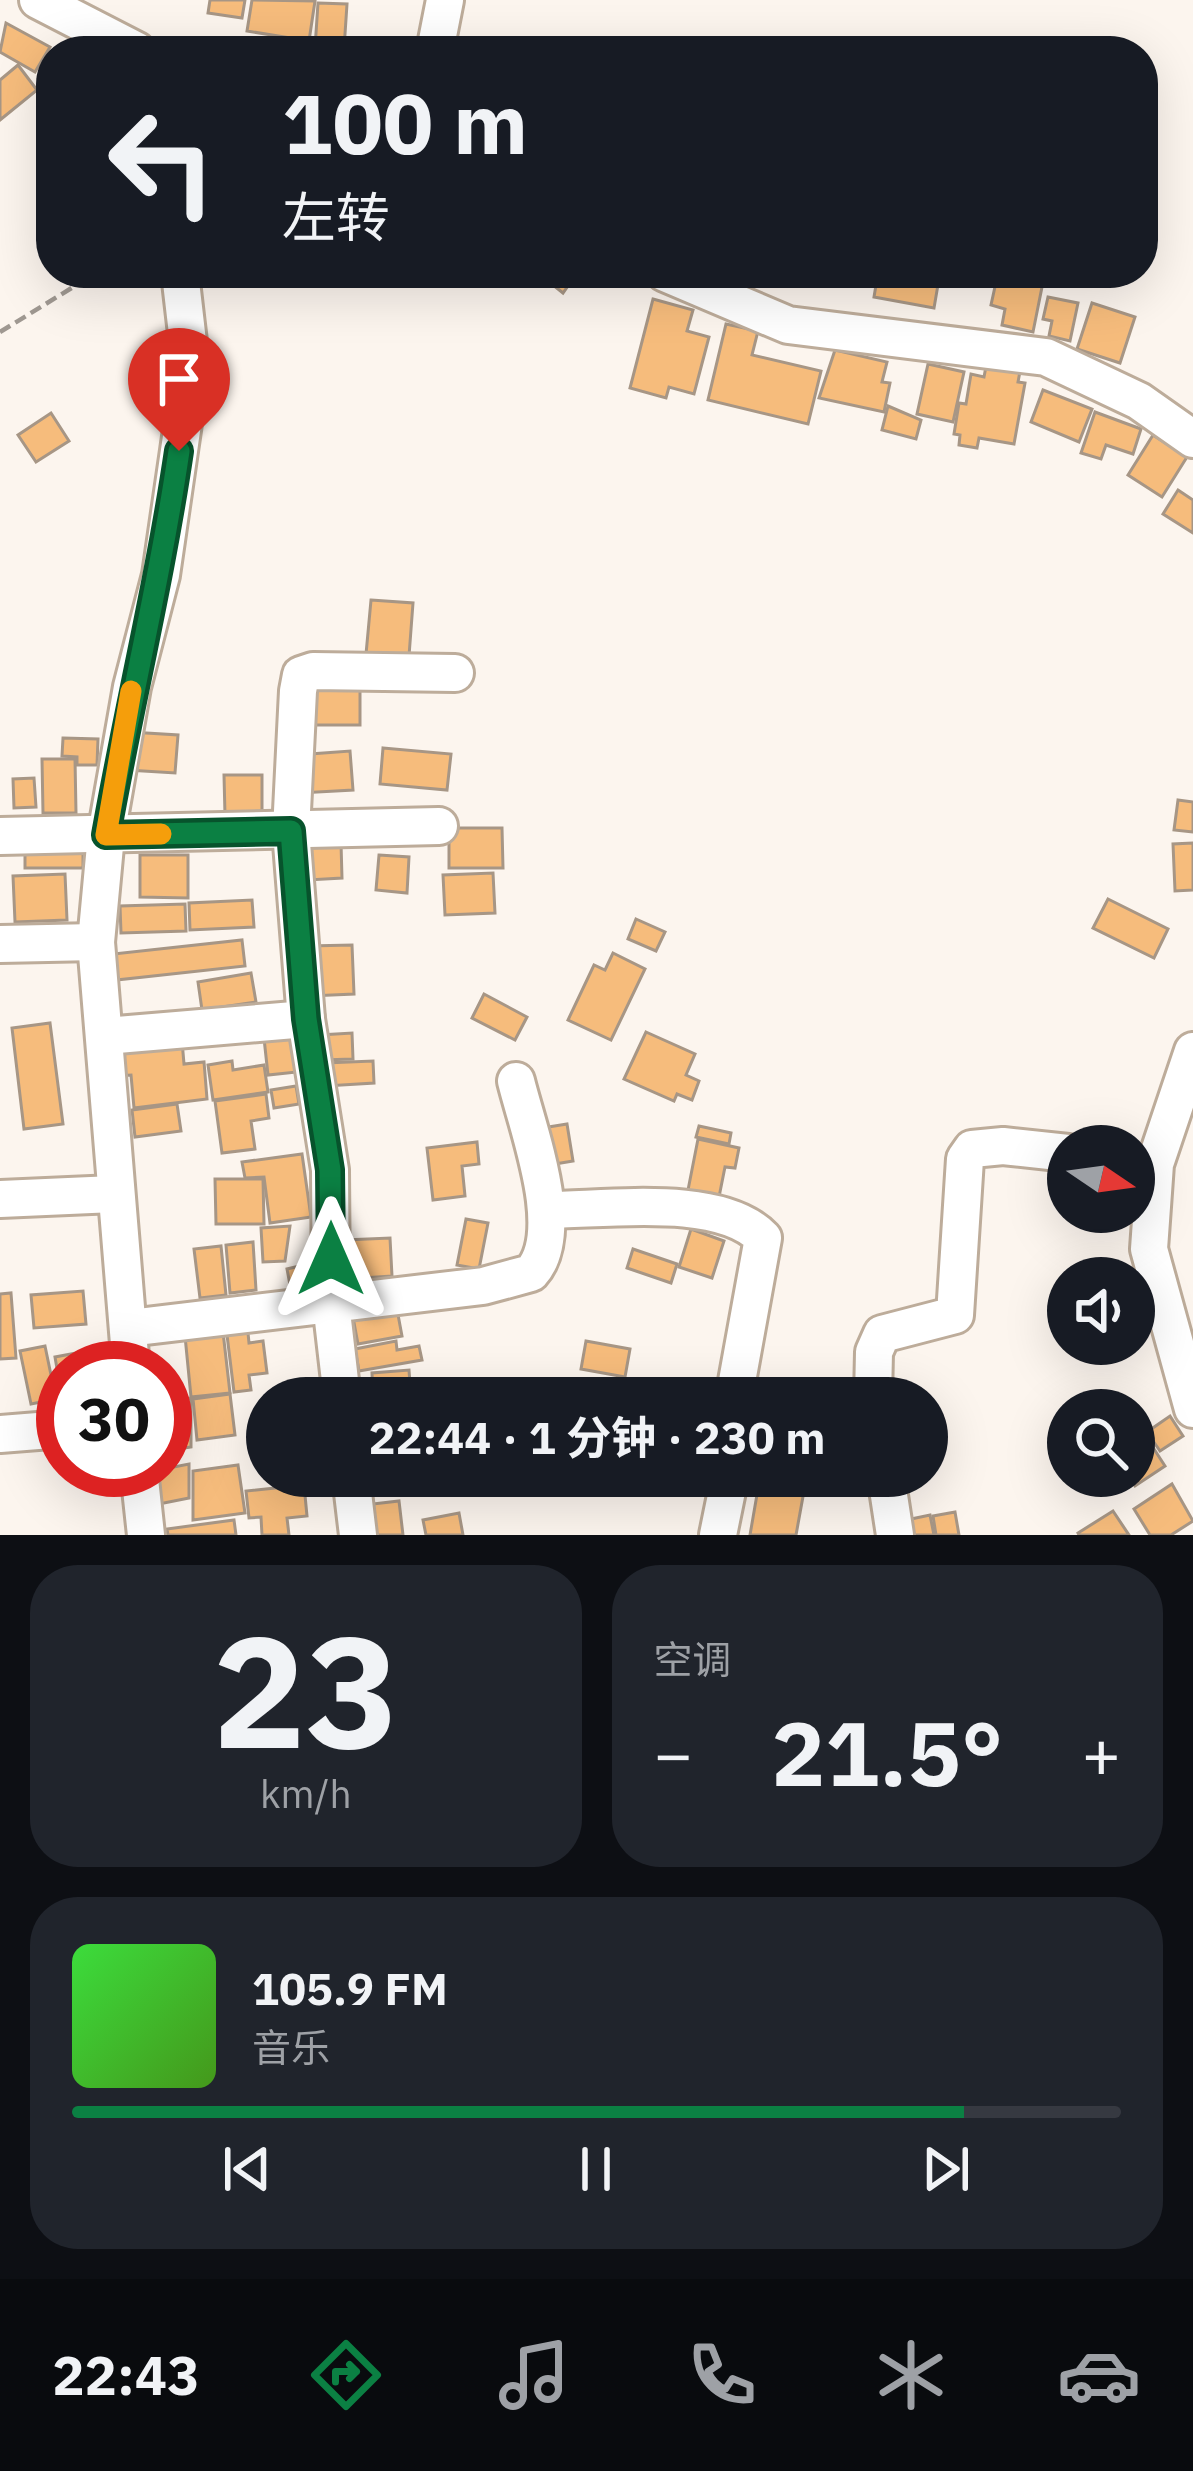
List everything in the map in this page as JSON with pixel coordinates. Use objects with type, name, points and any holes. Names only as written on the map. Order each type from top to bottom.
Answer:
[{"type":"street","points":[[38,0],[108,36]]},
{"type":"street","points":[[438,36],[445,0]]},
{"type":"street","points":[[130,1341],[96,942],[106,835],[132,687],[161,575],[191,368],[182,288]]},
{"type":"street","points":[[704,288],[788,325],[1046,356],[1139,401],[1193,439]]},
{"type":"street","points":[[340,1377],[331,1304],[330,1170],[306,1019],[291,831],[301,675],[454,673]]},
{"type":"street","points":[[0,836],[439,826]]},
{"type":"street","points":[[0,944],[96,942]]},
{"type":"street","points":[[105,1036],[306,1019]]},
{"type":"street","points":[[1155,1140],[1193,1051]]},
{"type":"street","points":[[129,1328],[483,1286],[531,1274],[546,1246],[547,1210],[516,1081]]},
{"type":"street","points":[[873,1377],[874,1352],[882,1334],[955,1315],[965,1159],[972,1149],[1003,1145],[1047,1151]]},
{"type":"street","points":[[0,1199],[114,1194]]},
{"type":"street","points":[[547,1210],[707,1209],[752,1226],[763,1238],[738,1377]]},
{"type":"street","points":[[1148,1233],[1193,1409]]},
{"type":"street","points":[[0,1434],[36,1431]]},
{"type":"street","points":[[142,1497],[146,1535]]},
{"type":"street","points":[[353,1497],[358,1535]]},
{"type":"street","points":[[718,1535],[726,1497]]},
{"type":"street","points":[[889,1497],[895,1535]]},
{"type":"path","points":[[0,332],[72,288]]},
{"type":"building","points":[[210,0],[245,0],[242,18],[208,13]]},
{"type":"building","points":[[252,0],[315,1],[310,36],[247,31]]},
{"type":"building","points":[[318,3],[347,4],[345,36],[316,36]]},
{"type":"building","points":[[6,23],[36,39],[36,70],[35,72],[0,52]]},
{"type":"building","points":[[18,65],[36,91],[0,120],[0,80]]},
{"type":"building","points":[[876,288],[937,288],[934,308],[874,297]]},
{"type":"building","points":[[995,288],[1042,288],[1033,332],[1002,325],[1005,309],[991,305]]},
{"type":"building","points":[[1048,297],[1078,303],[1070,341],[1049,336],[1052,321],[1043,319]]},
{"type":"building","points":[[653,299],[693,310],[687,331],[709,337],[694,394],[669,387],[666,398],[630,388]]},
{"type":"building","points":[[1092,303],[1135,317],[1120,363],[1077,349]]},
{"type":"building","points":[[726,324],[758,331],[752,355],[821,371],[808,424],[708,400]]},
{"type":"building","points":[[835,350],[887,362],[882,382],[890,383],[884,412],[819,398]]},
{"type":"building","points":[[988,356],[1022,361],[1018,382],[1025,383],[1014,444],[979,438],[977,448],[959,445],[960,435],[954,434],[959,403],[966,404],[971,374],[984,377]]},
{"type":"building","points":[[928,364],[964,372],[953,422],[917,414]]},
{"type":"building","points":[[1043,390],[1092,409],[1079,442],[1031,422]]},
{"type":"building","points":[[888,406],[921,420],[916,439],[882,430]]},
{"type":"building","points":[[1095,412],[1141,429],[1133,454],[1106,445],[1101,459],[1081,453]]},
{"type":"building","points":[[51,413],[69,441],[36,462],[18,435]]},
{"type":"building","points":[[1153,435],[1187,457],[1162,497],[1128,475]]},
{"type":"building","points":[[1178,490],[1193,500],[1193,533],[1163,514]]},
{"type":"building","points":[[371,600],[413,603],[408,669],[365,665]]},
{"type":"building","points":[[313,685],[360,685],[360,725],[314,725]]},
{"type":"building","points":[[130,732],[178,735],[175,773],[128,770]]},
{"type":"building","points":[[63,738],[98,739],[97,765],[77,765],[77,757],[62,756]]},
{"type":"building","points":[[383,748],[451,754],[447,790],[380,784]]},
{"type":"building","points":[[350,751],[353,790],[300,793],[297,755]]},
{"type":"building","points":[[42,759],[75,759],[76,813],[43,813]]},
{"type":"building","points":[[224,775],[262,775],[262,814],[225,815]]},
{"type":"building","points":[[34,778],[36,807],[14,808],[13,779]]},
{"type":"building","points":[[1178,800],[1193,802],[1193,832],[1174,830]]},
{"type":"building","points":[[449,828],[502,828],[503,868],[449,868]]},
{"type":"building","points":[[25,842],[83,842],[83,868],[25,868]]},
{"type":"building","points":[[341,843],[342,878],[308,880],[307,844]]},
{"type":"building","points":[[1193,843],[1193,890],[1175,891],[1173,844]]},
{"type":"building","points":[[140,855],[188,855],[188,898],[140,897]]},
{"type":"building","points":[[379,855],[409,857],[407,893],[376,890]]},
{"type":"building","points":[[493,873],[495,913],[445,915],[443,875]]},
{"type":"building","points":[[65,874],[67,920],[15,922],[13,876]]},
{"type":"building","points":[[1108,899],[1168,929],[1154,958],[1093,928]]},
{"type":"building","points":[[252,900],[254,927],[190,930],[189,903]]},
{"type":"building","points":[[185,904],[186,931],[121,933],[120,906]]},
{"type":"building","points":[[636,919],[665,932],[656,951],[628,939]]},
{"type":"building","points":[[242,940],[245,966],[107,981],[104,955]]},
{"type":"building","points":[[352,945],[354,994],[310,996],[308,946]]},
{"type":"building","points":[[613,953],[645,969],[611,1040],[568,1020],[594,965],[605,970]]},
{"type":"building","points":[[251,973],[256,1002],[202,1010],[198,982]]},
{"type":"building","points":[[484,994],[527,1017],[515,1040],[472,1018]]},
{"type":"building","points":[[50,1023],[63,1124],[24,1129],[12,1028]]},
{"type":"building","points":[[292,1026],[297,1072],[268,1075],[263,1029]]},
{"type":"building","points":[[646,1032],[695,1054],[686,1075],[699,1081],[692,1100],[677,1094],[674,1101],[624,1079]]},
{"type":"building","points":[[352,1033],[353,1059],[321,1060],[320,1035]]},
{"type":"building","points":[[182,1041],[184,1064],[204,1062],[207,1099],[134,1108],[131,1075],[114,1076],[112,1047]]},
{"type":"building","points":[[232,1061],[233,1070],[264,1065],[268,1092],[213,1100],[208,1065]]},
{"type":"building","points":[[373,1061],[374,1083],[326,1086],[325,1063]]},
{"type":"building","points":[[296,1086],[299,1104],[274,1108],[271,1090]]},
{"type":"building","points":[[266,1094],[269,1118],[251,1121],[255,1149],[222,1153],[215,1101]]},
{"type":"building","points":[[177,1104],[181,1131],[135,1137],[132,1110]]},
{"type":"building","points":[[567,1124],[573,1161],[543,1166],[536,1129]]},
{"type":"building","points":[[699,1126],[731,1133],[729,1144],[696,1137]]},
{"type":"building","points":[[698,1139],[739,1148],[735,1168],[725,1167],[719,1197],[688,1190]]},
{"type":"building","points":[[477,1142],[479,1164],[462,1166],[465,1196],[433,1200],[427,1148]]},
{"type":"building","points":[[302,1154],[311,1217],[270,1223],[264,1177],[245,1178],[242,1162]]},
{"type":"building","points":[[215,1179],[263,1179],[264,1224],[216,1224]]},
{"type":"building","points":[[466,1219],[488,1223],[479,1269],[457,1265]]},
{"type":"building","points":[[290,1226],[285,1261],[263,1262],[261,1228]]},
{"type":"building","points":[[691,1229],[724,1241],[712,1278],[679,1267]]},
{"type":"building","points":[[390,1238],[392,1276],[347,1279],[345,1240]]},
{"type":"building","points":[[253,1242],[256,1290],[230,1293],[226,1245]]},
{"type":"building","points":[[221,1246],[226,1295],[200,1298],[194,1249]]},
{"type":"building","points":[[633,1249],[677,1264],[671,1283],[627,1268]]},
{"type":"building","points":[[312,1263],[314,1279],[290,1285],[287,1269]]},
{"type":"building","points":[[83,1291],[86,1324],[34,1328],[31,1295]]},
{"type":"building","points":[[11,1293],[16,1358],[0,1359],[0,1294]]},
{"type":"building","points":[[396,1304],[402,1336],[358,1344],[352,1312]]},
{"type":"building","points":[[223,1332],[230,1393],[192,1397],[192,1341],[185,1341],[185,1336]]},
{"type":"building","points":[[248,1333],[249,1343],[263,1341],[267,1373],[246,1377],[246,1391],[234,1392],[227,1335]]},
{"type":"building","points":[[396,1341],[397,1350],[419,1346],[422,1360],[359,1371],[355,1349]]},
{"type":"building","points":[[586,1341],[630,1349],[625,1377],[581,1369]]},
{"type":"building","points":[[36,1348],[36,1403],[31,1404],[20,1351]]},
{"type":"building","points":[[409,1370],[410,1377],[372,1377],[372,1373]]},
{"type":"building","points":[[230,1394],[235,1435],[197,1440],[193,1399]]},
{"type":"building","points":[[1170,1416],[1183,1436],[1160,1451],[1155,1426]]},
{"type":"building","points":[[1155,1451],[1165,1466],[1155,1473]]},
{"type":"building","points":[[238,1465],[245,1513],[193,1520],[193,1471]]},
{"type":"building","points":[[1172,1484],[1193,1521],[1171,1535],[1150,1535],[1134,1509]]},
{"type":"building","points":[[158,1497],[189,1497],[189,1498],[159,1504]]},
{"type":"building","points":[[247,1497],[305,1497],[307,1516],[287,1518],[289,1535],[262,1535],[261,1517],[249,1518]]},
{"type":"building","points":[[757,1497],[803,1497],[796,1535],[750,1535]]},
{"type":"building","points":[[399,1501],[403,1535],[367,1535],[364,1505]]},
{"type":"building","points":[[1113,1511],[1129,1535],[1079,1535],[1078,1533]]},
{"type":"building","points":[[955,1512],[959,1535],[936,1535],[933,1516]]},
{"type":"building","points":[[459,1513],[463,1535],[426,1535],[423,1520]]},
{"type":"building","points":[[930,1515],[934,1535],[900,1535],[897,1522]]},
{"type":"building","points":[[234,1520],[236,1535],[168,1535],[167,1529]]},
{"type":"slow traffic","points":[[131,691],[106,835],[161,834]]},
{"type":"route","points":[[179,451],[161,575],[132,687],[106,835],[291,831],[306,1019],[330,1170],[331,1259]]}]
